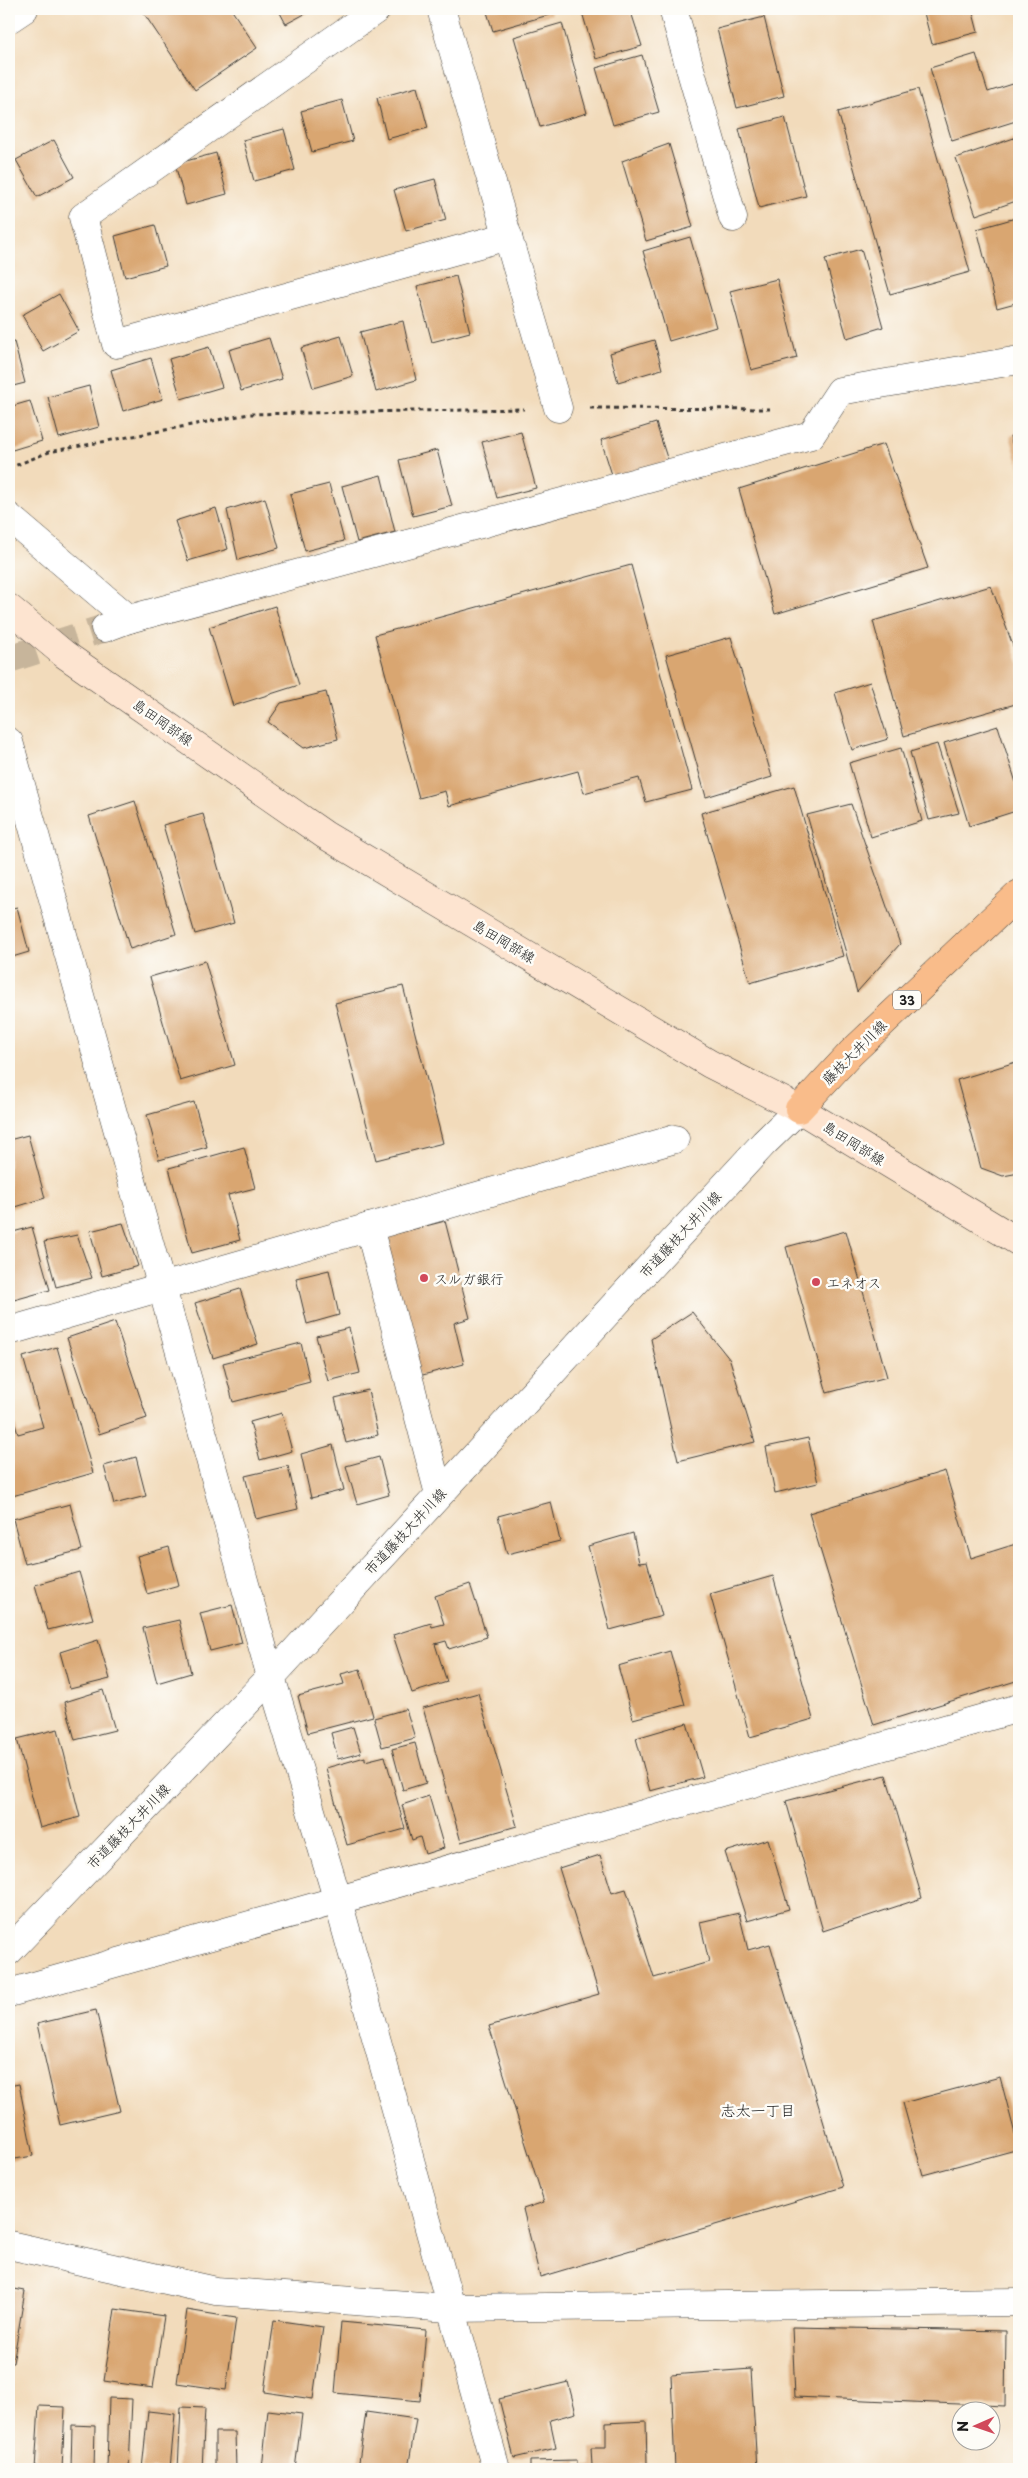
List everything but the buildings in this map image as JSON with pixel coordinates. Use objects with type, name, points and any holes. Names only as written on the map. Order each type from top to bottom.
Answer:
[{"type":"main road","name":"島田岡部線","points":[[9,608],[64,654],[325,835],[710,1064],[799,1109],[1019,1242]]},
{"type":"main road","name":"藤枝大井川線","points":[[799,1109],[851,1053],[1019,894]]},
{"type":"street","points":[[9,19],[24,9]]},
{"type":"street","points":[[377,9],[83,217],[116,344],[508,236]]},
{"type":"street","points":[[441,9],[558,408]]},
{"type":"street","points":[[673,9],[733,218]]},
{"type":"street","points":[[9,517],[117,623],[811,435],[840,391],[1019,360]]},
{"type":"street","points":[[9,742],[271,1677],[338,1901],[496,2469]]},
{"type":"street","name":"市道藤枝大井川線","points":[[9,1951],[271,1677],[764,1143],[799,1109]]},
{"type":"street","points":[[9,1331],[675,1139]]},
{"type":"street","points":[[369,1227],[439,1494]]},
{"type":"street","points":[[9,1993],[1019,1708]]},
{"type":"street","points":[[9,2245],[216,2291],[450,2308],[1019,2302]]},
{"type":"path","points":[[9,468],[49,452],[249,414],[558,408],[778,409]]},
{"type":"tunnel","points":[[9,659],[105,628]]},
{"type":"place","name":"スルガ銀行","points":[[424,1278]]},
{"type":"place","name":"エネオス","points":[[816,1282]]},
{"type":"district","name":"志太一丁目","points":[[758,2109]]}]
